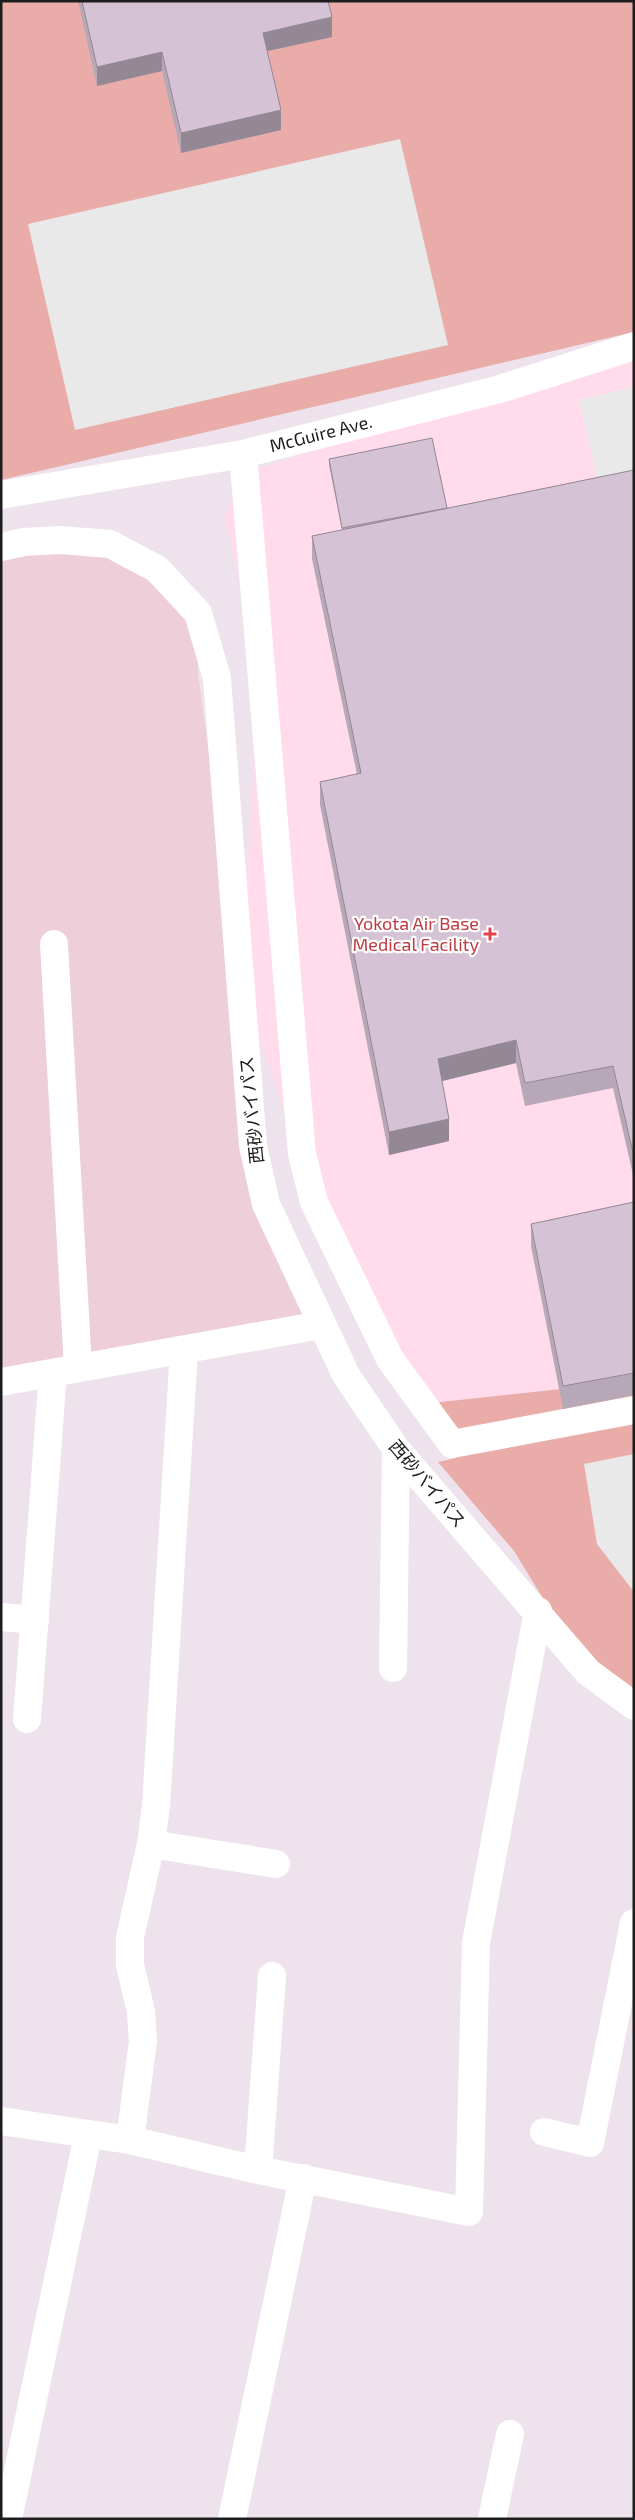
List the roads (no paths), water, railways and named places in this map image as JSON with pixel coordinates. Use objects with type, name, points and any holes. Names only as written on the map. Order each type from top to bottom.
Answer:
[{"type":"street","name":"McGuire Ave.","points":[[1,495],[244,454],[500,389],[634,346]]},
{"type":"street","points":[[244,454],[302,1154],[314,1202],[390,1359],[452,1444],[634,1410]]},
{"type":"street","name":"西砂バイパス","points":[[1,547],[24,542],[60,540],[110,544],[157,569],[198,613],[217,678],[253,1146],[266,1204],[346,1375],[396,1449],[538,1611],[588,1672],[634,1706]]},
{"type":"street","points":[[28,1719],[35,1620],[65,1371],[54,944]]},
{"type":"street","points":[[1,1382],[321,1325]]},
{"type":"street","points":[[130,2140],[143,2041],[141,2012],[130,1965],[130,1937],[151,1844],[156,1806],[184,1350]]},
{"type":"street","points":[[393,1668],[396,1449]]},
{"type":"street","points":[[1,2121],[130,2140],[258,2170],[469,2212],[476,1944],[538,1611]]},
{"type":"street","points":[[1,1617],[35,1620]]},
{"type":"street","points":[[151,1844],[276,1864]]},
{"type":"street","points":[[544,2132],[590,2143],[634,1923]]},
{"type":"street","points":[[258,2170],[272,1976]]},
{"type":"street","points":[[8,2519],[88,2135]]},
{"type":"street","points":[[232,2519],[303,2178]]},
{"type":"street","points":[[492,2519],[510,2434]]},
{"type":"place","name":"Yokota Air Base Medical Facility","points":[[490,934]]}]
